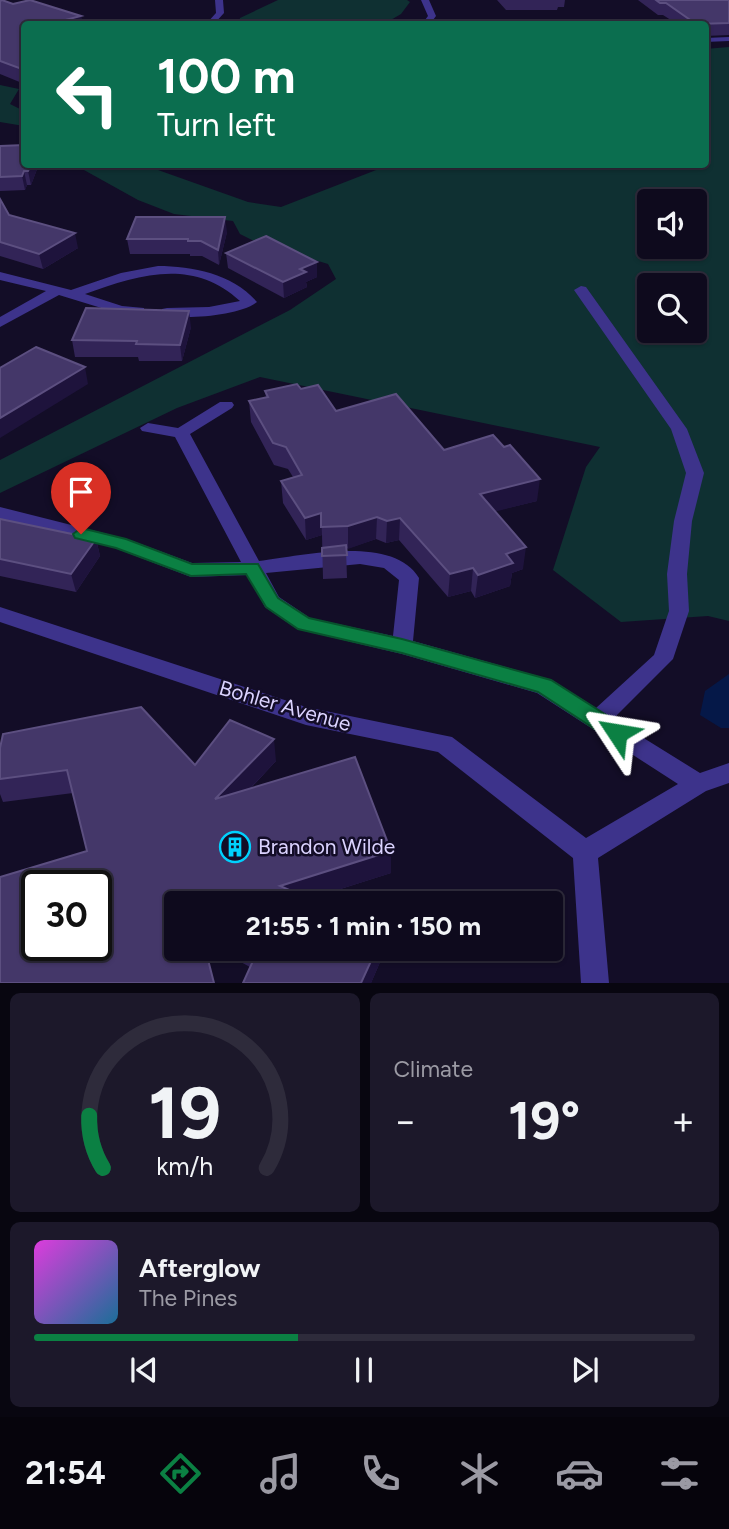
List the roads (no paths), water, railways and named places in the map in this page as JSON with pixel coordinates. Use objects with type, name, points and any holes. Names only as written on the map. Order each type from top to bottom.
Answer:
[{"type":"street","points":[[212,21],[219,13],[219,0]]},
{"type":"street","points":[[425,0],[432,16],[428,21]]},
{"type":"street","points":[[709,40],[729,39]]},
{"type":"street","points":[[0,276],[57,289],[72,294],[121,310],[191,314],[229,309],[250,302],[240,292],[206,276],[178,270],[144,271],[72,294]]},
{"type":"street","points":[[0,323],[57,289]]},
{"type":"street","points":[[581,290],[679,429],[695,472],[682,521],[677,574],[679,611],[663,659],[597,720]]},
{"type":"street","points":[[148,428],[181,433],[226,405]]},
{"type":"street","points":[[181,433],[251,568],[272,602],[304,624],[402,646],[544,686],[698,785]]},
{"type":"street","points":[[0,513],[120,543],[191,570],[251,568],[360,557],[390,563],[409,578],[402,646]]},
{"type":"street","name":"Bohler Avenue","points":[[0,614],[306,716],[444,744],[585,852]]},
{"type":"street","points":[[595,983],[585,852],[698,785],[729,773]]},
{"type":"water","points":[[729,674],[729,728],[721,728],[700,715],[705,691]]},
{"type":"place","name":"Brandon Wilde","points":[[235,847]]}]
